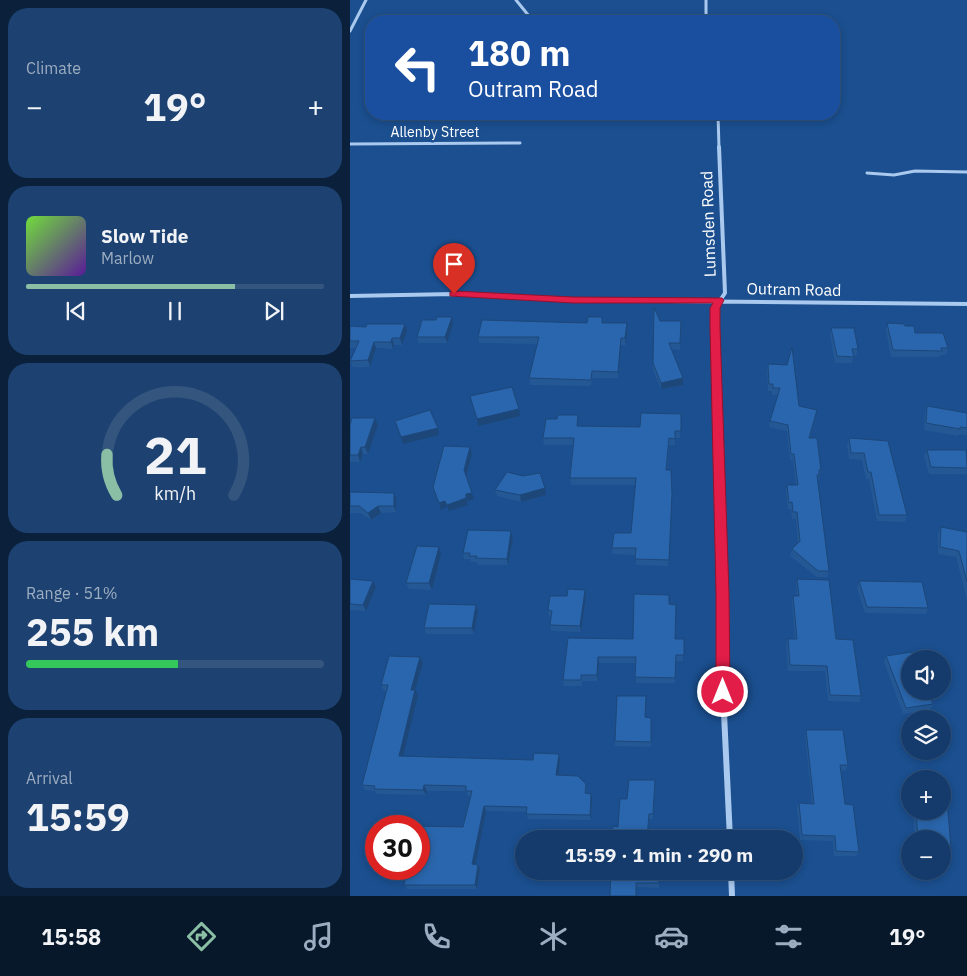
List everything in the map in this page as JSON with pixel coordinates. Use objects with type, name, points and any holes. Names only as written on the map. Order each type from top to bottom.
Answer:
[{"type":"street","points":[[350,30],[366,0]]},
{"type":"street","points":[[516,0],[527,15]]},
{"type":"street","points":[[706,0],[706,15]]},
{"type":"street","name":"Lumsden Road","points":[[718,120],[725,293],[715,308],[716,402],[723,692],[730,830]]},
{"type":"street","name":"Allenby Street","points":[[350,144],[520,143]]},
{"type":"street","name":"Outram Road","points":[[350,296],[454,294],[573,300],[967,304]]},
{"type":"street","points":[[731,880],[732,896]]},
{"type":"lane","points":[[867,173],[894,175],[915,171],[967,172]]},
{"type":"building","points":[[654,307],[660,321],[681,321],[680,343],[669,343],[683,378],[661,383],[653,363]]},
{"type":"building","points":[[437,317],[452,317],[445,337],[417,337],[422,320],[436,320]]},
{"type":"building","points":[[588,317],[602,317],[602,323],[627,323],[625,338],[621,338],[618,372],[592,371],[591,380],[529,378],[539,337],[478,337],[482,320],[587,323]]},
{"type":"building","points":[[887,323],[914,326],[915,333],[943,333],[948,348],[941,348],[942,351],[893,350]]},
{"type":"building","points":[[367,324],[405,324],[400,338],[392,338],[391,342],[374,342],[368,360],[350,361],[359,341],[350,341],[350,326],[366,327]]},
{"type":"building","points":[[831,328],[854,328],[858,349],[852,349],[854,357],[837,356]]},
{"type":"building","points":[[792,347],[799,406],[817,410],[809,438],[817,438],[821,470],[819,470],[819,475],[817,475],[829,571],[818,571],[792,549],[800,541],[797,512],[793,512],[792,502],[789,503],[787,485],[798,485],[794,454],[791,454],[788,425],[770,421],[780,388],[773,388],[773,384],[769,384],[768,364],[787,365]]},
{"type":"building","points":[[512,387],[519,409],[477,419],[470,396]]},
{"type":"building","points":[[927,406],[967,413],[967,428],[960,427],[960,429],[926,423]]},
{"type":"building","points":[[430,410],[438,428],[401,437],[395,421]]},
{"type":"building","points":[[641,413],[681,414],[681,431],[675,431],[675,439],[669,438],[666,470],[671,470],[672,494],[669,560],[635,559],[636,548],[612,548],[614,533],[631,533],[636,478],[570,478],[574,438],[543,438],[546,419],[557,419],[558,415],[578,415],[577,426],[640,427]]},
{"type":"building","points":[[352,418],[375,418],[365,447],[361,447],[358,455],[350,455],[350,425]]},
{"type":"building","points":[[849,438],[888,441],[907,515],[879,515],[871,472],[868,472],[864,453],[851,453]]},
{"type":"building","points":[[444,446],[470,447],[464,470],[472,493],[466,494],[466,498],[447,505],[445,501],[439,503],[433,487]]},
{"type":"building","points":[[927,450],[966,450],[967,468],[931,467]]},
{"type":"building","points":[[507,472],[523,476],[540,473],[545,488],[520,495],[495,490]]},
{"type":"building","points":[[350,492],[394,493],[394,506],[378,506],[368,513],[359,506],[350,506]]},
{"type":"building","points":[[941,527],[967,532],[967,582],[959,551],[940,547]]},
{"type":"building","points":[[468,530],[511,531],[507,559],[476,558],[477,556],[469,556],[470,553],[463,553]]},
{"type":"building","points":[[417,546],[439,547],[429,583],[406,583]]},
{"type":"building","points":[[350,579],[373,581],[363,605],[350,604]]},
{"type":"building","points":[[797,579],[829,580],[836,639],[853,640],[861,696],[830,695],[827,666],[790,665],[788,639],[797,639],[793,596],[799,596]]},
{"type":"building","points":[[859,581],[922,582],[928,608],[867,607]]},
{"type":"building","points":[[568,589],[585,590],[580,626],[550,625],[552,611],[548,610],[550,596],[567,596]]},
{"type":"building","points":[[634,594],[669,595],[669,604],[676,605],[675,639],[684,639],[684,655],[676,655],[675,678],[635,677],[636,657],[598,657],[597,675],[581,675],[581,680],[563,680],[568,638],[633,639]]},
{"type":"building","points":[[429,604],[476,605],[472,628],[424,628]]},
{"type":"building","points":[[901,654],[901,695],[886,656]]},
{"type":"building","points":[[389,656],[420,657],[411,690],[415,690],[399,756],[533,760],[534,753],[559,754],[556,775],[578,776],[586,784],[585,793],[591,794],[590,815],[526,814],[527,807],[484,806],[472,864],[478,865],[475,885],[404,885],[405,880],[430,880],[430,826],[463,827],[472,791],[466,791],[466,786],[424,785],[423,790],[374,789],[375,786],[362,785],[388,685],[381,685]]},
{"type":"building","points":[[617,696],[646,696],[645,717],[651,718],[651,742],[615,741]]},
{"type":"building","points":[[903,700],[931,700],[933,704],[906,708]]},
{"type":"building","points":[[806,730],[843,730],[848,765],[840,765],[845,804],[853,805],[859,852],[836,851],[835,836],[803,835],[799,803],[814,804]]},
{"type":"building","points":[[629,780],[655,780],[653,814],[649,814],[648,830],[613,830],[613,826],[618,827],[620,799],[627,799]]},
{"type":"building","points":[[917,820],[949,820],[950,830],[917,830]]},
{"type":"building","points":[[611,880],[659,880],[659,883],[636,883],[636,896],[610,896]]},
{"type":"route","points":[[454,294],[573,300],[719,300],[715,308],[715,327],[723,692]]}]
